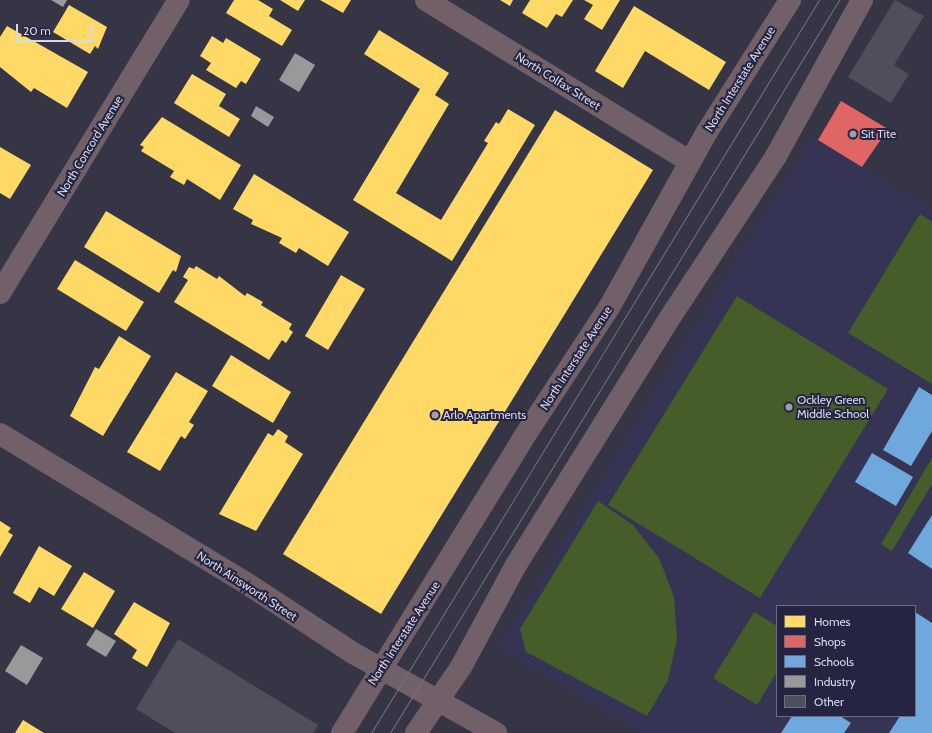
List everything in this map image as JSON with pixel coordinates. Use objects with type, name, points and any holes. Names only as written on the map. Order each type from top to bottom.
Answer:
[{"type":"street","name":"North Concord Avenue","points":[[0,293],[179,0]]},
{"type":"street","name":"North Colfax Street","points":[[426,0],[690,162]]},
{"type":"street","name":"North Interstate Avenue","points":[[342,733],[522,440],[610,306],[690,162],[790,0]]},
{"type":"street","points":[[416,733],[438,700],[545,519],[776,156],[862,0]]},
{"type":"street","name":"North Ainsworth Street","points":[[0,434],[382,670],[496,733]]},
{"type":"shaded area","name":"Ockley Green Middle School","points":[[813,136],[932,209],[932,733],[641,733],[498,648]]},
{"type":"green space","points":[[920,214],[932,222],[932,384],[848,333]]},
{"type":"green space","points":[[737,296],[888,389],[760,598],[608,505]]},
{"type":"green space","points":[[932,458],[932,484],[892,551],[881,544]]},
{"type":"green space","points":[[598,501],[633,525],[659,558],[674,597],[677,639],[668,680],[647,716],[526,652],[520,629]]},
{"type":"green space","points":[[754,612],[776,625],[776,674],[757,705],[713,678]]},
{"type":"building: Homes","points":[[234,0],[258,0],[273,9],[269,16],[292,30],[282,46],[226,13]]},
{"type":"building: Homes","points":[[280,0],[305,0],[298,11]]},
{"type":"building: Homes","points":[[320,0],[351,0],[343,13]]},
{"type":"building: Homes","points":[[500,0],[513,0],[510,6]]},
{"type":"building: Homes","points":[[530,0],[573,0],[562,17],[556,14],[547,28],[522,13]]},
{"type":"building: Homes","points":[[584,0],[620,0],[602,30],[584,19],[593,5]]},
{"type":"building: Homes","points":[[69,5],[107,27],[98,49],[95,46],[90,54],[53,32]]},
{"type":"building: Homes","points":[[634,6],[726,62],[709,90],[645,51],[623,88],[595,71]]},
{"type":"building: Homes","points":[[7,26],[88,72],[67,108],[34,88],[31,92],[0,67],[0,37]]},
{"type":"building: Homes","points":[[379,30],[449,73],[435,95],[449,104],[396,193],[441,220],[488,143],[484,141],[496,122],[499,124],[508,109],[535,125],[452,261],[353,200],[420,89],[364,54]]},
{"type":"building: Homes","points":[[212,36],[223,43],[226,38],[261,59],[246,84],[241,81],[236,88],[206,70],[211,63],[200,56]]},
{"type":"building: Homes","points":[[192,74],[226,94],[219,106],[240,119],[229,137],[174,103]]},
{"type":"building: Homes","name":"Arlo Apartments","points":[[555,110],[653,170],[381,614],[283,554]]},
{"type":"building: Homes","points":[[162,117],[241,165],[220,200],[187,179],[184,185],[170,177],[174,171],[141,151],[144,147],[140,145]]},
{"type":"building: Homes","points":[[0,147],[31,165],[10,199],[0,193]]},
{"type":"building: Homes","points":[[254,174],[349,232],[328,266],[299,248],[296,253],[279,243],[282,238],[251,224],[253,220],[233,209]]},
{"type":"building: Homes","points":[[106,211],[181,256],[176,272],[173,270],[159,293],[84,247]]},
{"type":"building: Homes","points":[[75,260],[144,302],[126,331],[57,289]]},
{"type":"building: Homes","points":[[196,266],[217,279],[219,276],[245,296],[247,293],[263,302],[261,305],[292,324],[289,329],[293,332],[286,343],[282,340],[269,360],[174,302],[188,280],[183,277],[189,267],[194,269]]},
{"type":"building: Homes","points":[[341,275],[365,289],[328,350],[305,336]]},
{"type":"building: Homes","points":[[119,336],[151,356],[103,436],[70,416],[95,367],[99,369]]},
{"type":"building: Homes","points":[[231,355],[291,392],[273,423],[212,386]]},
{"type":"building: Homes","points":[[176,372],[208,391],[189,422],[194,425],[185,439],[181,436],[160,471],[127,452]]},
{"type":"building: Homes","points":[[278,429],[288,436],[285,442],[303,454],[256,531],[219,514],[268,433],[273,436]]},
{"type":"building: Homes","points":[[0,521],[11,528],[8,532],[13,535],[0,557]]},
{"type":"building: Homes","points":[[39,546],[72,566],[54,596],[39,587],[30,603],[13,593]]},
{"type":"building: Homes","points":[[84,572],[115,591],[93,628],[61,609]]},
{"type":"building: Homes","points":[[134,602],[170,623],[147,667],[132,658],[137,650],[114,634]]},
{"type":"building: Homes","points":[[23,720],[44,733],[15,733]]},
{"type":"building: Shops","name":"Sit Tite","points":[[841,101],[888,129],[862,167],[818,140]]},
{"type":"building: Schools","points":[[919,387],[932,395],[932,431],[911,466],[883,450]]},
{"type":"building: Schools","points":[[872,453],[913,477],[896,506],[855,482]]},
{"type":"building: Schools","points":[[932,515],[932,569],[908,553]]},
{"type":"building: Schools","points":[[916,613],[932,623],[932,733],[889,733],[899,717],[916,717]]},
{"type":"building: Schools","points":[[791,717],[842,717],[851,723],[844,733],[781,733]]},
{"type":"building: Industry","points":[[51,0],[67,0],[63,7]]},
{"type":"building: Industry","points":[[295,53],[315,65],[299,92],[279,80]]},
{"type":"building: Industry","points":[[256,106],[274,117],[268,127],[251,116]]},
{"type":"building: Industry","points":[[96,629],[116,641],[106,657],[86,645]]},
{"type":"building: Industry","points":[[21,645],[43,658],[27,685],[5,671]]},
{"type":"building: Other","points":[[895,0],[924,16],[894,65],[909,74],[891,103],[848,77]]},
{"type":"building: Other","points":[[178,639],[318,725],[313,733],[175,733],[136,709]]},
{"type":"tram line","points":[[371,733],[819,0]]},
{"type":"tram line","points":[[390,733],[839,0]]},
{"type":"place","name":"Sit Tite","points":[[853,134]]},
{"type":"place","name":"Ockley Green Middle School","points":[[789,407]]},
{"type":"place","name":"Arlo Apartments","points":[[435,415]]}]
